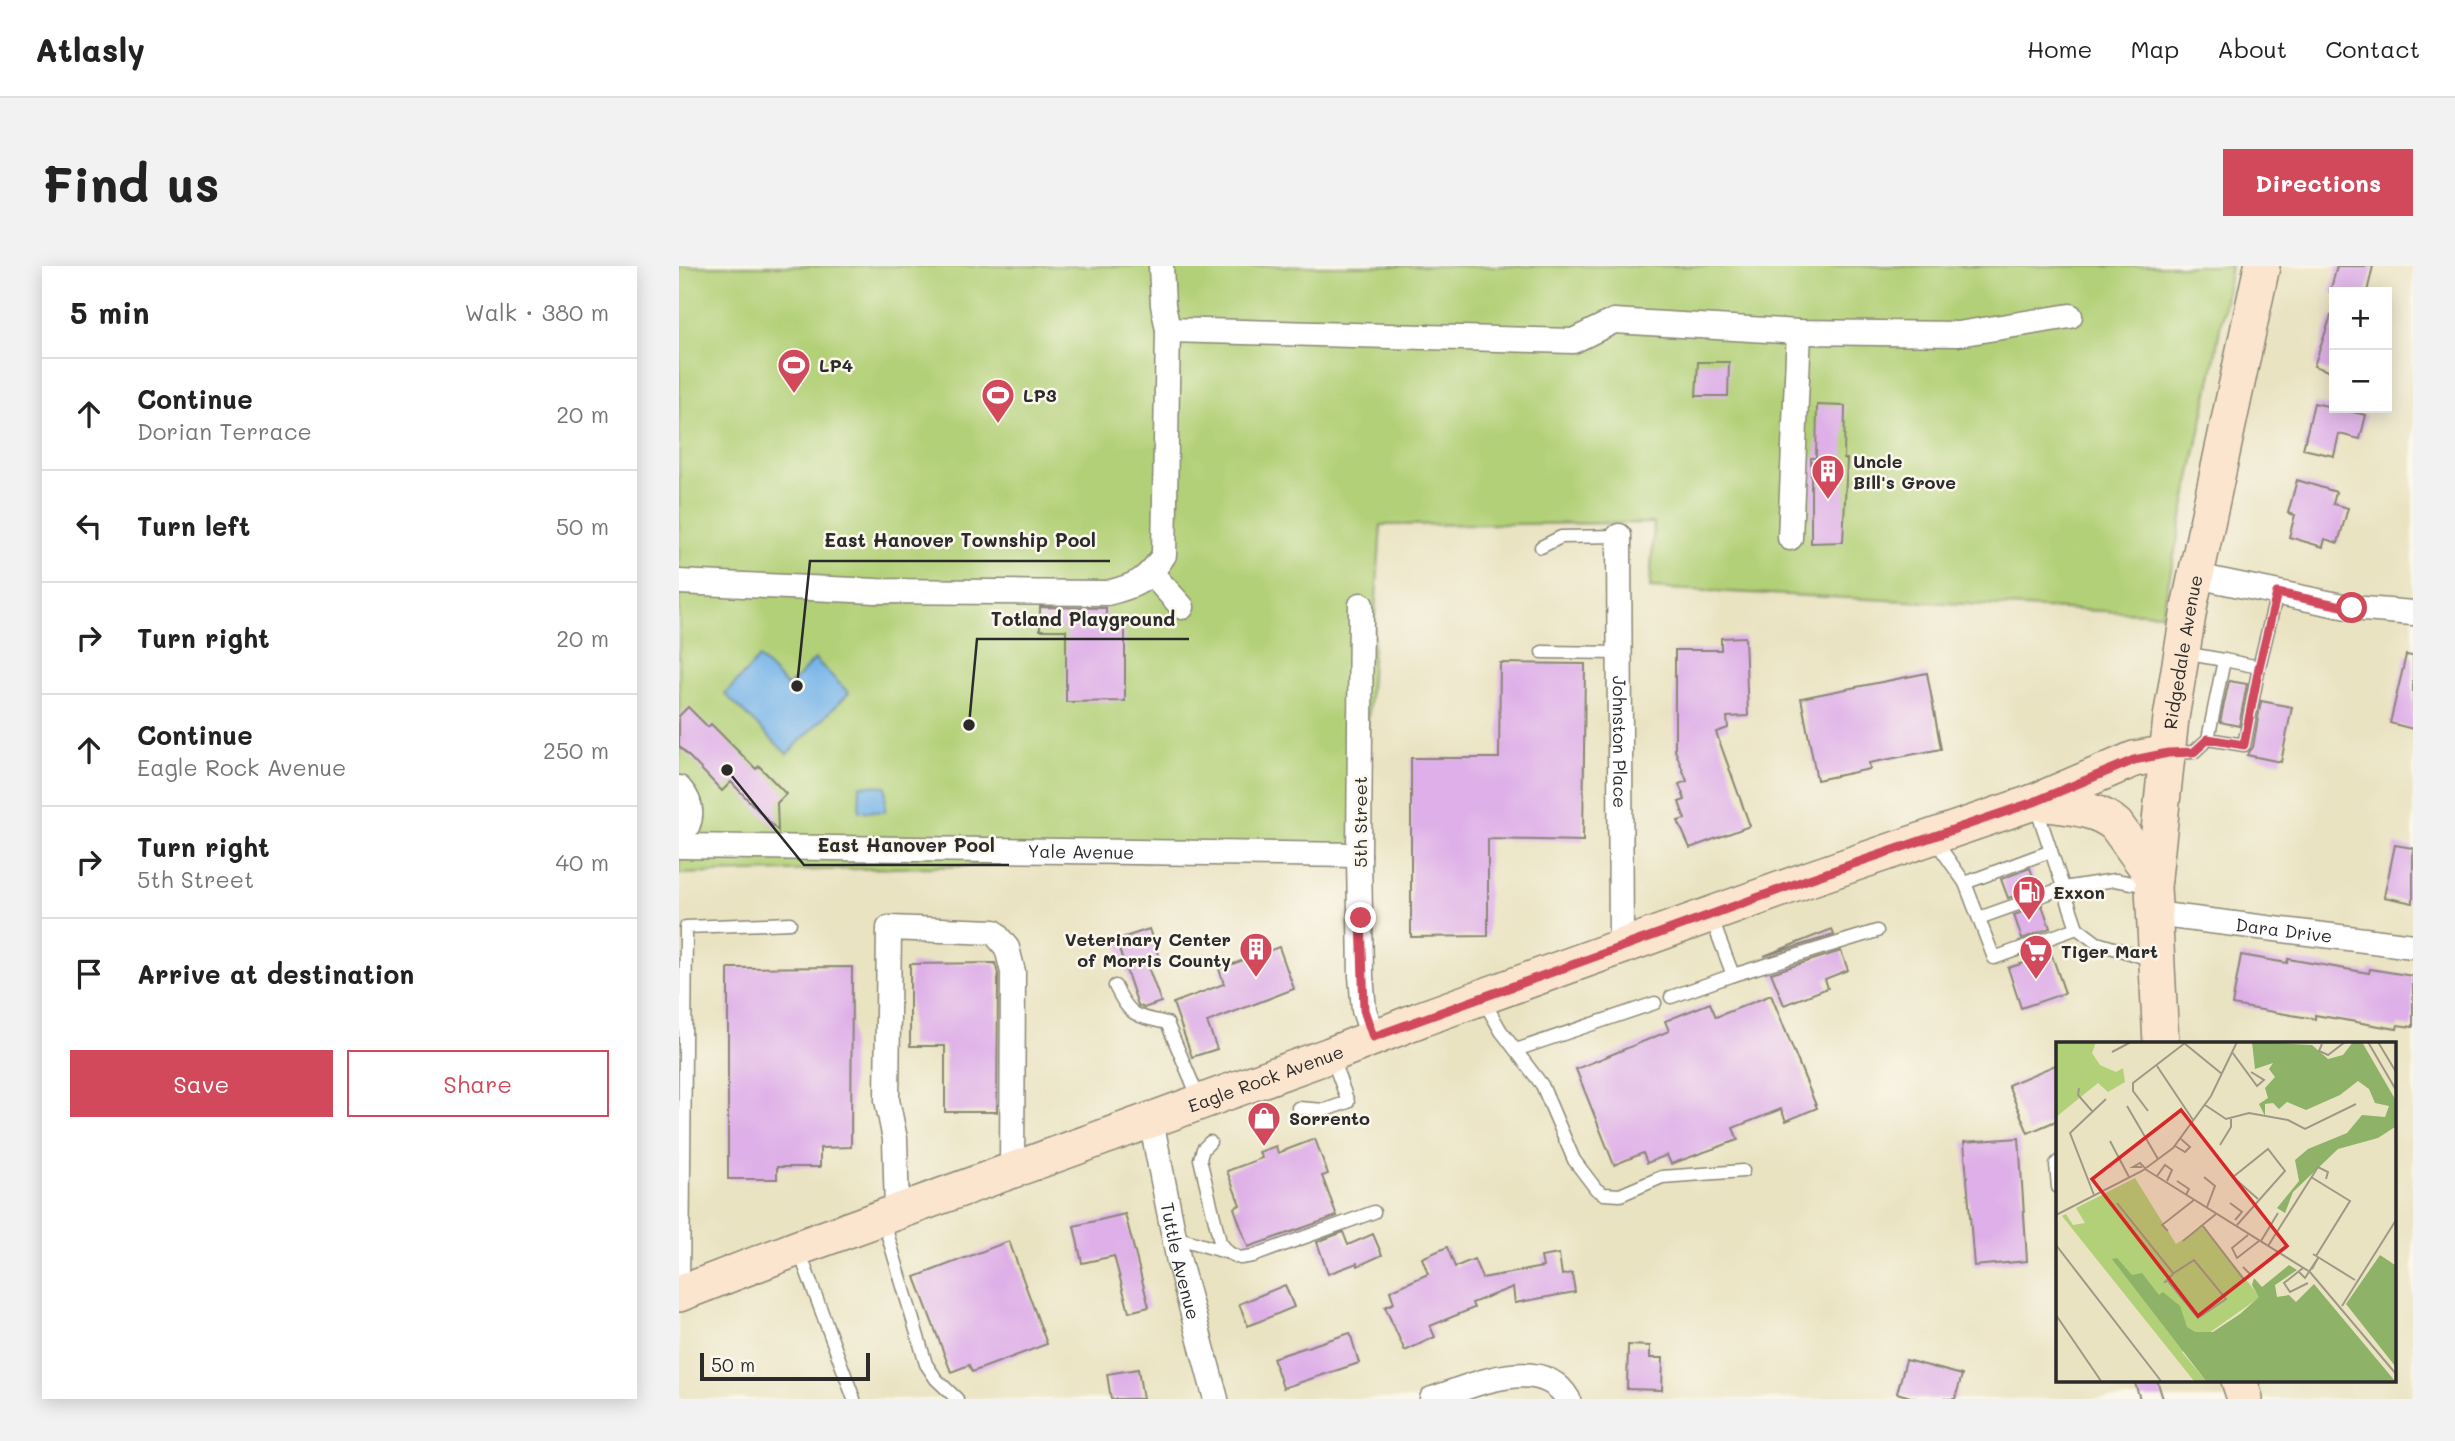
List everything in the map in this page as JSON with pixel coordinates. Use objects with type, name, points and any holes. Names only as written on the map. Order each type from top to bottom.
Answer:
[{"type":"main road","name":"Ridgedale Avenue","points":[[2161,1042],[2154,893],[2168,753],[2196,576],[2262,266]]},
{"type":"main road","name":"Eagle Rock Avenue","points":[[681,1293],[1373,1037],[1932,836],[2034,802],[2134,760],[2168,753]]},
{"type":"main road","points":[[2034,802],[2093,811],[2109,818],[2116,825],[2154,893]]},
{"type":"main road","points":[[2240,1382],[2245,1399]]},
{"type":"street","points":[[679,583],[876,591],[1107,593],[1131,587],[1152,574],[1164,555],[1168,330],[1163,305],[1161,266]]},
{"type":"street","points":[[1168,330],[1573,341],[1614,321],[1799,332],[1958,334],[2070,316]]},
{"type":"street","points":[[1790,538],[1799,332]]},
{"type":"street","name":"Johnston Place","points":[[1619,536],[1621,948]]},
{"type":"street","points":[[1152,574],[1182,607]]},
{"type":"street","points":[[2196,576],[2352,608],[2413,613]]},
{"type":"street","name":"5th Street","points":[[1361,605],[1359,855],[1363,999],[1373,1037]]},
{"type":"street","points":[[679,788],[691,807],[691,818],[679,838]]},
{"type":"street","name":"Yale Avenue","points":[[679,846],[1359,855]]},
{"type":"street","name":"Dara Drive","points":[[2154,893],[2413,946]]},
{"type":"street","points":[[890,1215],[895,1139],[887,1100],[890,928],[995,932],[1007,948],[1013,972],[1012,1170]]},
{"type":"street","name":"Tuttle Avenue","points":[[1151,1120],[1196,1330],[1216,1399]]},
{"type":"street","points":[[1431,1399],[1507,1376],[1527,1374],[1562,1392]]},
{"type":"lane","points":[[1541,547],[1561,537],[1619,536]]},
{"type":"lane","points":[[2208,739],[2244,745],[2277,593]]},
{"type":"lane","points":[[1542,652],[1620,653]]},
{"type":"lane","points":[[2182,653],[2259,667]]},
{"type":"lane","points":[[2168,753],[2194,752],[2208,739],[2224,660]]},
{"type":"lane","points":[[2034,802],[2077,928],[2097,943],[2156,961]]},
{"type":"lane","points":[[1932,836],[1965,883],[1994,958],[2077,928]]},
{"type":"lane","points":[[1965,883],[2051,851]]},
{"type":"lane","points":[[1979,918],[2063,888],[2115,880],[2154,893]]},
{"type":"lane","points":[[1710,915],[1733,975]]},
{"type":"lane","points":[[681,1293],[686,927],[790,923]]},
{"type":"lane","points":[[1671,997],[1877,931]]},
{"type":"lane","points":[[1115,986],[1126,1008],[1136,1015],[1167,1023],[1200,1101]]},
{"type":"lane","points":[[1482,998],[1501,1031],[1542,1085],[1574,1160],[1596,1189],[1604,1194],[1620,1195],[1662,1177],[1743,1171]]},
{"type":"lane","points":[[1516,1050],[1655,1003]]},
{"type":"lane","points":[[1298,1108],[1325,1110],[1348,1102],[1330,1055]]},
{"type":"lane","points":[[1210,1142],[1203,1149],[1200,1159],[1220,1242],[1229,1253]]},
{"type":"lane","points":[[1175,1237],[1240,1258],[1253,1256],[1374,1212]]},
{"type":"lane","points":[[890,1215],[926,1364],[957,1399]]},
{"type":"lane","points":[[798,1248],[854,1399]]},
{"type":"green space","points":[[679,266],[2231,266],[2212,373],[2162,614],[1650,588],[1654,523],[1381,525],[1359,855],[679,874]]},
{"type":"water","points":[[759,658],[788,687],[815,659],[849,693],[787,754],[725,694]]},
{"type":"water","points":[[860,785],[886,786],[885,812],[859,811]]},
{"type":"building","points":[[2337,266],[2373,266],[2368,287],[2331,287]]},
{"type":"building","points":[[2329,322],[2329,371],[2314,366]]},
{"type":"building","points":[[1698,362],[1729,362],[1728,396],[1696,396]]},
{"type":"building","points":[[2314,403],[2329,406],[2329,413],[2366,415],[2360,439],[2339,434],[2334,456],[2303,449]]},
{"type":"building","name":"Uncle Bill's Grove","points":[[1817,405],[1845,406],[1844,459],[1847,459],[1843,542],[1811,543],[1811,458],[1816,458]]},
{"type":"building","points":[[2297,480],[2336,492],[2333,504],[2348,508],[2338,543],[2325,539],[2323,547],[2289,537],[2295,515],[2288,513]]},
{"type":"building","points":[[1040,607],[1106,608],[1106,628],[1125,627],[1125,701],[1066,702],[1066,630],[1040,630]]},
{"type":"building","points":[[1745,637],[1748,716],[1727,717],[1728,728],[1716,732],[1750,826],[1690,848],[1678,821],[1685,819],[1679,802],[1685,800],[1679,784],[1687,781],[1675,750],[1675,650],[1721,650],[1721,638]]},
{"type":"building","points":[[2406,655],[2413,656],[2413,729],[2390,723]]},
{"type":"building","points":[[1500,663],[1585,664],[1583,841],[1488,839],[1488,936],[1411,937],[1411,758],[1499,758]]},
{"type":"building","points":[[1927,673],[1941,749],[1869,763],[1870,769],[1817,780],[1801,698]]},
{"type":"building","points":[[2229,681],[2247,684],[2239,726],[2220,722]]},
{"type":"building","points":[[2261,701],[2292,707],[2281,762],[2247,755],[2253,747]]},
{"type":"building","points":[[688,707],[708,727],[711,724],[756,769],[759,766],[786,794],[777,803],[778,831],[731,782],[722,791],[679,746],[679,716]]},
{"type":"building","points":[[2395,845],[2413,848],[2413,903],[2384,897]]},
{"type":"building","points":[[2030,868],[2037,888],[2008,898],[2001,879]]},
{"type":"building","points":[[2042,905],[2050,928],[2022,939],[2014,915]]},
{"type":"building","points":[[1149,929],[1161,963],[1148,967],[1161,1002],[1144,1008],[1138,1005],[1116,940]]},
{"type":"building","points":[[1832,929],[1834,935],[1764,956]]},
{"type":"building","points":[[1279,947],[1294,989],[1207,1022],[1217,1049],[1192,1057],[1173,1003],[1224,984],[1219,969]]},
{"type":"building","name":"Tiger Mart","points":[[2049,947],[2065,993],[2021,1008],[2008,968],[2030,961],[2028,955]]},
{"type":"building","points":[[1841,951],[1848,970],[1825,979],[1828,988],[1784,1005],[1771,973]]},
{"type":"building","points":[[2241,955],[2287,963],[2288,959],[2369,973],[2370,969],[2413,976],[2413,1027],[2398,1025],[2397,1029],[2232,1005]]},
{"type":"building","points":[[995,963],[998,974],[997,1112],[945,1112],[945,1046],[910,1046],[910,964]]},
{"type":"building","points":[[852,967],[851,1147],[820,1148],[820,1167],[777,1167],[777,1179],[728,1179],[728,968]]},
{"type":"building","points":[[1771,995],[1817,1108],[1786,1121],[1781,1109],[1733,1128],[1738,1140],[1671,1164],[1667,1155],[1647,1163],[1643,1153],[1614,1165],[1576,1069],[1669,1031],[1665,1021],[1710,1003],[1716,1017]]},
{"type":"building","points":[[2056,1065],[2056,1121],[2028,1133],[2008,1085]]},
{"type":"building","points":[[2019,1138],[2027,1261],[1974,1266],[1964,1142]]},
{"type":"building","points":[[1315,1139],[1328,1174],[1322,1176],[1337,1216],[1248,1247],[1234,1208],[1240,1205],[1227,1171],[1262,1158],[1259,1152],[1276,1146],[1278,1153]]},
{"type":"building","points":[[1125,1214],[1149,1307],[1129,1312],[1114,1256],[1082,1263],[1074,1226]]},
{"type":"building","points":[[1343,1232],[1348,1245],[1373,1234],[1382,1255],[1358,1266],[1357,1263],[1328,1274],[1317,1242]]},
{"type":"building","points":[[1009,1241],[1047,1344],[972,1372],[969,1365],[951,1372],[915,1277]]},
{"type":"building","points":[[1447,1247],[1455,1267],[1474,1259],[1482,1278],[1543,1267],[1541,1257],[1559,1254],[1562,1275],[1572,1273],[1575,1292],[1515,1303],[1513,1287],[1472,1303],[1474,1308],[1430,1326],[1435,1337],[1405,1351],[1385,1307],[1394,1303],[1390,1291],[1428,1274],[1422,1258]]},
{"type":"building","points":[[1285,1285],[1294,1307],[1248,1326],[1239,1304]]},
{"type":"building","points":[[1350,1333],[1359,1363],[1283,1388],[1273,1358]]},
{"type":"building","points":[[1628,1345],[1650,1346],[1650,1358],[1663,1358],[1662,1390],[1627,1389]]},
{"type":"building","points":[[1906,1360],[1962,1375],[1955,1399],[1917,1399],[1897,1393]]},
{"type":"building","points":[[1138,1369],[1143,1399],[1111,1399],[1107,1374]]},
{"type":"building","points":[[2135,1382],[2158,1382],[2163,1399],[2140,1399]]},
{"type":"place","name":"LP4","points":[[794,395]]},
{"type":"place","name":"LP3","points":[[998,425]]},
{"type":"place","name":"Uncle Bill's Grove","points":[[1828,501]]},
{"type":"place","name":"East Hanover Township Pool","points":[[797,686]]},
{"type":"place","name":"Totland Playground","points":[[969,725]]},
{"type":"place","name":"East Hanover Pool","points":[[727,770]]},
{"type":"place","name":"Exxon","points":[[2029,922]]},
{"type":"place","name":"Veterinary Center of Morris County","points":[[1256,979]]},
{"type":"place","name":"Tiger Mart","points":[[2036,981]]},
{"type":"place","name":"Sorrento","points":[[1264,1148]]},
{"type":"route","points":[[1361,918],[1364,1010],[1373,1037],[1809,879],[2034,802],[2134,760],[2168,753],[2194,752],[2208,739],[2244,745],[2277,593],[2352,608]]}]
